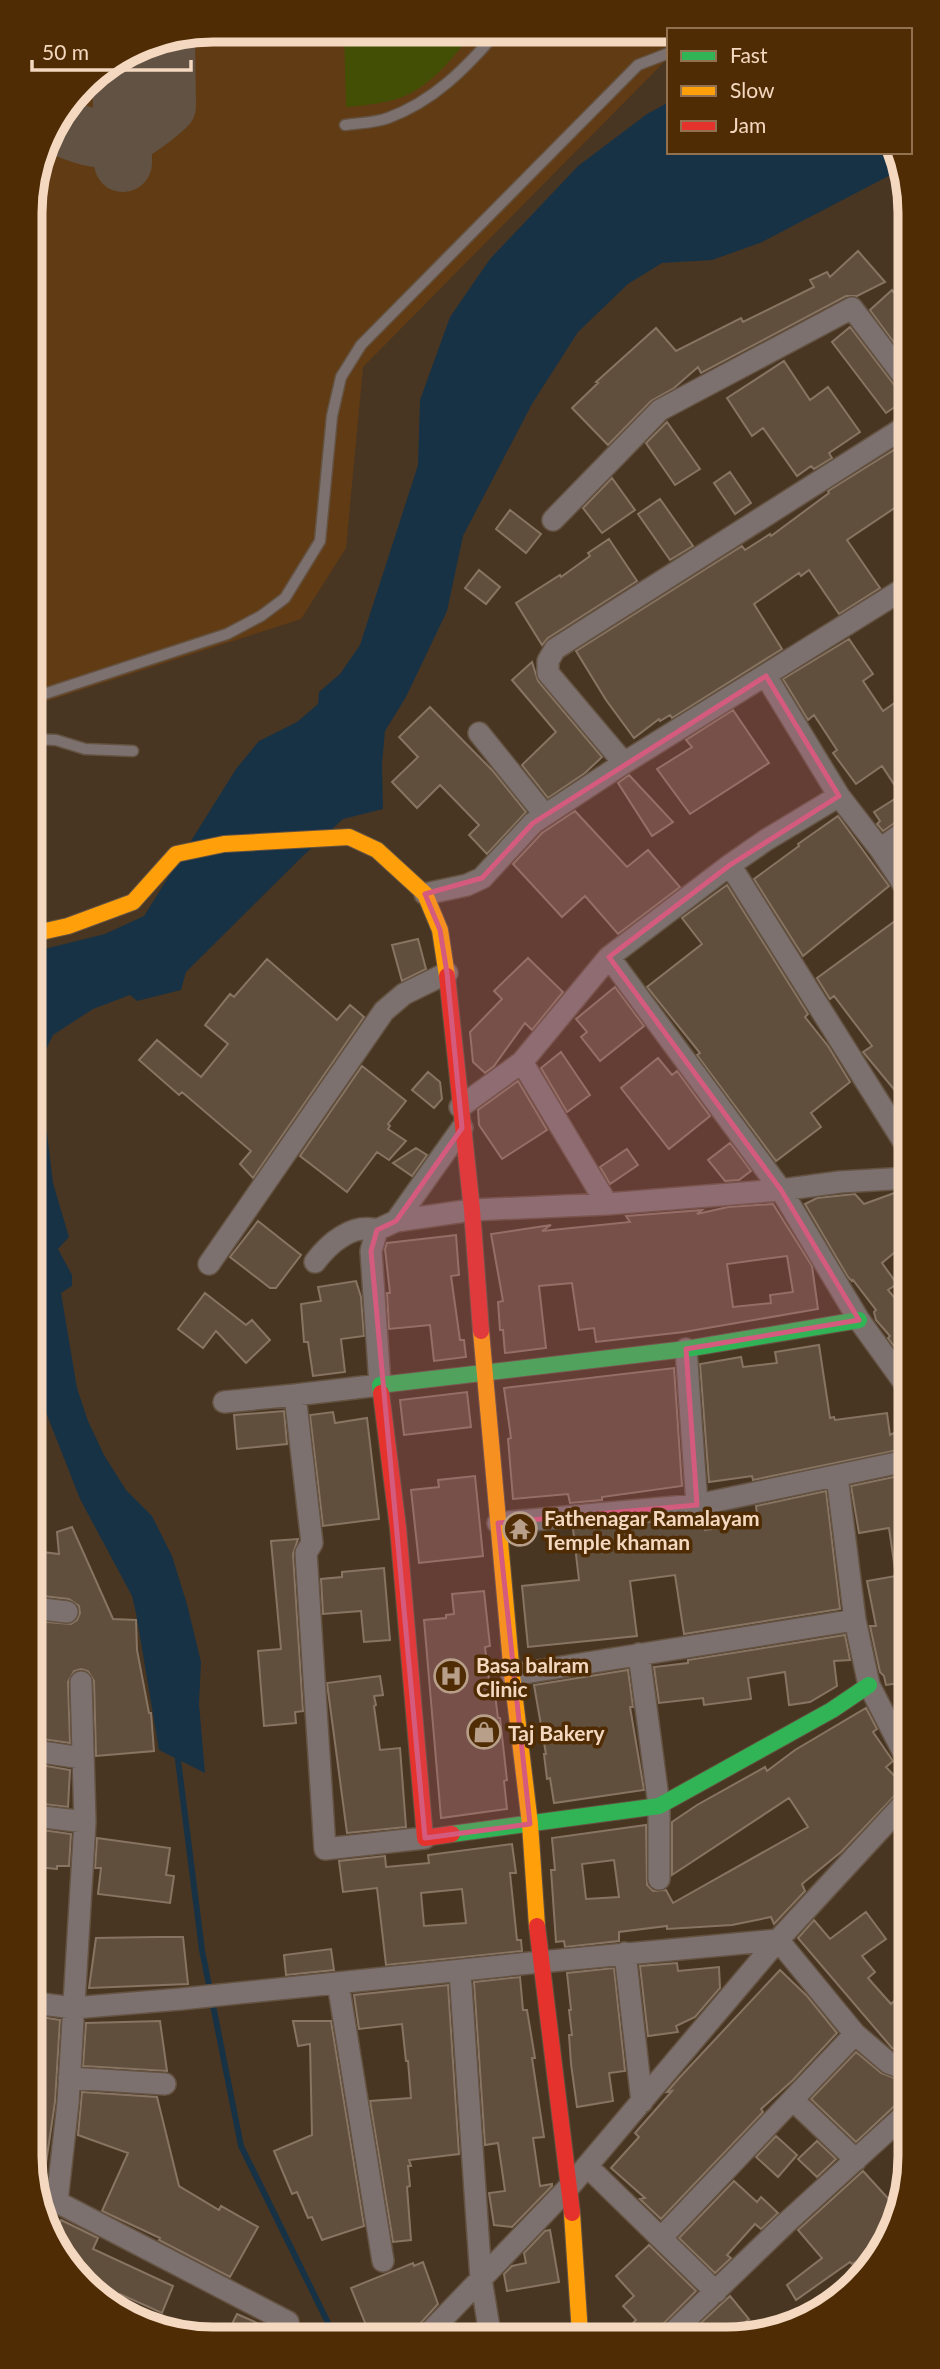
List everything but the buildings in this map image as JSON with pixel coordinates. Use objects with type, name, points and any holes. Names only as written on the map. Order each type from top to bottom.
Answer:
[{"type":"street","points":[[553,520],[660,410],[852,308],[898,369]]},
{"type":"street","points":[[624,763],[548,673],[548,661],[555,649],[898,432]]},
{"type":"street","points":[[425,894],[467,885],[482,878],[533,823],[624,763],[898,592]]},
{"type":"street","points":[[766,676],[839,796],[898,876]]},
{"type":"street","points":[[479,733],[545,815]]},
{"type":"street","points":[[425,1839],[398,1528],[380,1385],[371,1251],[461,1118],[522,1062],[609,957],[730,865],[839,796]]},
{"type":"street","points":[[42,932],[68,926],[133,902],[176,853],[223,844],[349,836],[377,850],[425,894],[440,930],[472,1210],[512,1675],[530,1824],[540,1962],[570,2186],[580,2327]]},
{"type":"street","points":[[880,849],[898,837]]},
{"type":"street","points":[[730,865],[898,1133]]},
{"type":"street","points":[[609,957],[781,1190],[859,1320],[898,1374]]},
{"type":"street","points":[[209,1264],[384,1012],[404,994],[447,973]]},
{"type":"street","points":[[522,1062],[607,1204]]},
{"type":"street","points":[[315,1262],[326,1246],[344,1235],[366,1227],[387,1226],[472,1210],[607,1204],[898,1179]]},
{"type":"street","points":[[224,1402],[685,1349],[859,1320]]},
{"type":"street","points":[[685,1349],[697,1505]]},
{"type":"street","points":[[295,1395],[312,1543],[306,1553],[325,1849],[425,1839],[659,1806],[832,1710],[869,1685]]},
{"type":"street","points":[[498,1523],[697,1505],[898,1463]]},
{"type":"street","points":[[838,1476],[855,1620],[869,1685],[898,1742]]},
{"type":"street","points":[[42,1609],[67,1612]]},
{"type":"street","points":[[512,1675],[855,1620]]},
{"type":"street","points":[[639,1654],[659,1806],[659,1879]]},
{"type":"street","points":[[57,2200],[69,2078],[85,1822],[81,1682]]},
{"type":"street","points":[[42,1752],[82,1758]]},
{"type":"street","points":[[435,2327],[570,2186],[778,1940],[898,1810]]},
{"type":"street","points":[[42,1817],[85,1822]]},
{"type":"street","points":[[42,2004],[73,2008],[181,1999],[625,1953],[778,1940]]},
{"type":"street","points":[[778,1940],[855,2034],[889,2063],[898,2066]]},
{"type":"street","points":[[625,1953],[642,2102]]},
{"type":"street","points":[[460,1971],[481,2279],[489,2327]]},
{"type":"street","points":[[338,1983],[383,2261]]},
{"type":"street","points":[[661,2238],[855,2034]]},
{"type":"street","points":[[69,2078],[165,2084]]},
{"type":"street","points":[[794,2101],[856,2160]]},
{"type":"street","points":[[678,2327],[785,2224],[898,2121]]},
{"type":"street","points":[[587,2166],[716,2292]]},
{"type":"street","points":[[47,2196],[288,2322]]},
{"type":"lane","points":[[345,125],[386,119],[436,94],[488,42]]},
{"type":"lane","points":[[42,695],[227,634],[261,616],[285,598],[320,541],[332,416],[341,377],[361,345],[638,65],[667,54]]},
{"type":"lane","points":[[42,740],[55,740],[85,749],[133,751]]},
{"type":"highlighted area","points":[[766,676],[839,796],[730,865],[609,957],[781,1190],[859,1320],[686,1349],[697,1505],[498,1523],[530,1824],[425,1838],[371,1251],[377,1230],[396,1221],[462,1128],[447,973],[440,930],[425,894],[482,878],[533,823]]},
{"type":"shaded area","points":[[202,42],[667,42],[667,59],[363,367],[346,548],[301,619],[42,703],[42,202],[55,148],[71,118],[100,84],[128,65],[169,48]]},
{"type":"green space","points":[[344,42],[465,42],[438,73],[411,93],[388,101],[346,107]]},
{"type":"water","points":[[667,103],[667,154],[887,154],[893,174],[760,243],[712,260],[662,263],[628,284],[578,332],[532,404],[463,536],[447,611],[406,697],[385,731],[382,764],[383,809],[343,819],[186,972],[181,990],[137,1001],[130,995],[93,1009],[53,1035],[42,1058],[42,950],[105,934],[144,916],[236,769],[259,741],[297,722],[318,704],[319,692],[340,674],[360,645],[418,465],[420,400],[450,317],[490,259],[578,166],[647,114]]},
{"type":"water","points":[[42,1114],[53,1183],[69,1237],[58,1249],[72,1275],[72,1286],[61,1293],[77,1388],[88,1421],[104,1455],[126,1490],[152,1516],[172,1556],[201,1662],[199,1704],[205,1773],[159,1750],[132,1596],[80,1499],[42,1402]]},
{"type":"waterway","points":[[177,1752],[202,1950],[241,2146],[330,2327]]},
{"type":"taxiway","points":[[65,128],[88,137],[114,138],[126,135],[152,119],[167,106],[166,49]]},
{"type":"taxiway","points":[[121,69],[123,163]]},
{"type":"traffic: fast","points":[[381,1393],[380,1385],[686,1349],[859,1320]]},
{"type":"traffic: fast","points":[[452,1834],[659,1806],[832,1710],[869,1685]]},
{"type":"traffic: slow","points":[[42,932],[68,926],[133,902],[176,854],[224,844],[349,837],[377,850],[425,894],[440,930],[447,976]]},
{"type":"traffic: slow","points":[[481,1331],[512,1675],[530,1824],[537,1926]]},
{"type":"traffic: slow","points":[[572,2213],[580,2327]]},
{"type":"traffic: jam","points":[[447,976],[472,1210],[481,1331]]},
{"type":"traffic: jam","points":[[381,1393],[398,1528],[425,1838],[452,1834]]},
{"type":"traffic: jam","points":[[537,1926],[572,2213]]},
{"type":"place","name":"Fathenagar Ramalayam Temple khaman","points":[[520,1529]]},
{"type":"place","name":"Basa balram Clinic","points":[[451,1676]]},
{"type":"place","name":"Taj Bakery","points":[[484,1732]]}]
